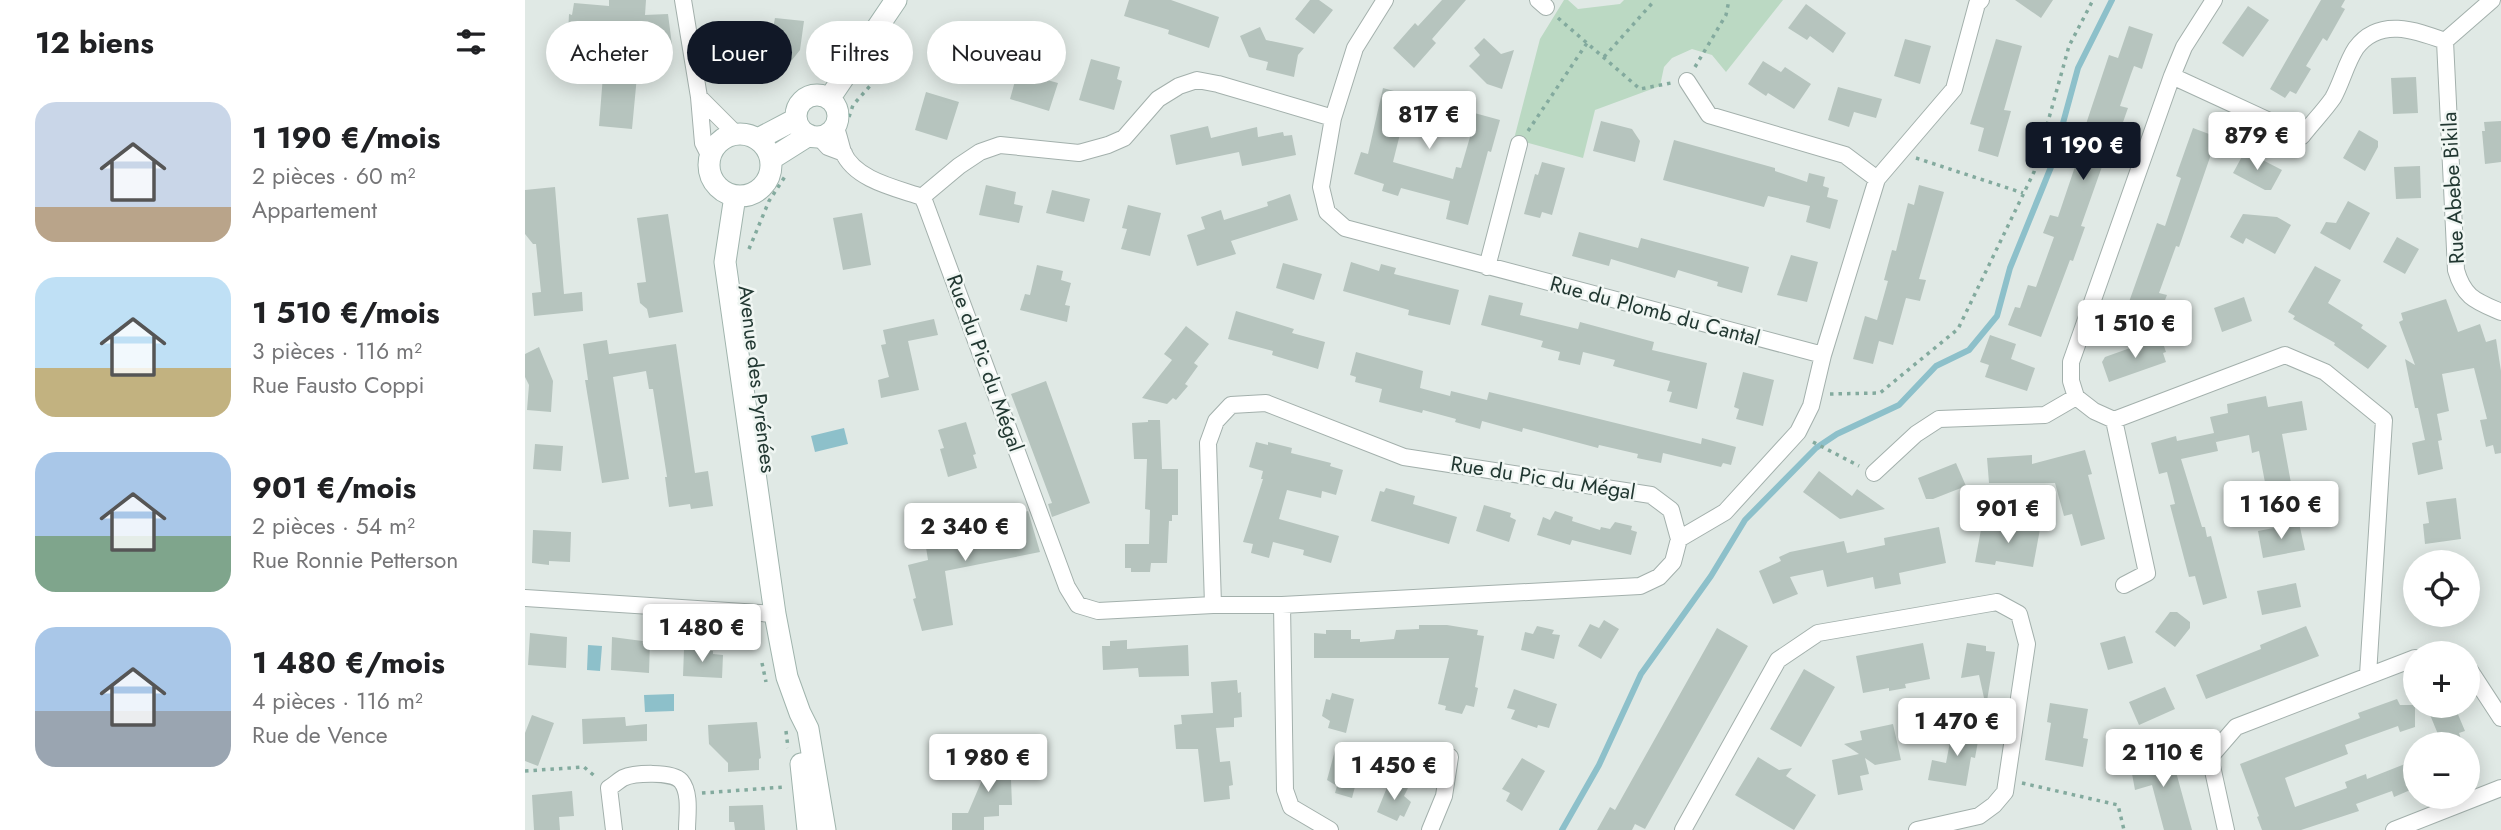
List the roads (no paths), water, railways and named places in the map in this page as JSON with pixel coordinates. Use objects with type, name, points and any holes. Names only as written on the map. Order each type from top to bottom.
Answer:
[{"type":"main road","points":[[829,99],[896,0]]},
{"type":"main road","points":[[758,139],[814,129],[837,120],[836,108],[829,99],[820,95],[806,98],[799,105],[814,129]]},
{"type":"main road","points":[[780,164],[758,139],[748,135],[736,134],[720,141],[710,157],[714,182],[723,191],[735,196],[754,193],[814,129]]},
{"type":"main road","name":"Avenue des Pyrénées","points":[[735,196],[725,262],[775,614],[792,717],[798,730],[808,830]]},
{"type":"main road","name":"Avenue des Pyrénées","points":[[792,717],[808,729],[825,830]]},
{"type":"street","points":[[683,0],[699,97],[703,143],[710,157]]},
{"type":"street","name":"Rue du Plomb du Cantal","points":[[1385,0],[1355,48],[1333,118],[1321,187],[1327,212],[1345,228],[1823,355]]},
{"type":"street","points":[[2214,0],[2184,47],[2172,76],[2071,362],[2071,381],[2076,397],[2094,411],[2114,419],[2285,355],[2325,372],[2384,420],[2368,675]]},
{"type":"street","points":[[2172,76],[2302,136],[2333,98],[2356,48],[2377,31],[2394,28],[2417,30],[2445,41],[2492,0]]},
{"type":"street","points":[[1679,539],[1725,512],[1798,432],[1814,395],[1823,355],[1877,179],[1954,89],[1977,1]]},
{"type":"street","name":"Rue Abebe Bikila","points":[[2445,41],[2456,270],[2461,286],[2476,301],[2501,312]]},
{"type":"street","points":[[814,129],[828,147],[844,153],[854,167],[874,181],[922,197],[980,152],[1000,145],[1079,153],[1108,145],[1124,138],[1159,99],[1179,86],[1197,80],[1333,118]]},
{"type":"street","points":[[1687,81],[1709,115],[1845,155],[1877,179]]},
{"type":"street","points":[[699,97],[736,134]]},
{"type":"street","points":[[1487,267],[1519,144]]},
{"type":"street","name":"Rue du Pic du Mégal","points":[[922,197],[1067,587],[1078,605],[1098,611],[1213,605],[1282,605],[1640,586],[1660,576],[1673,562],[1679,539],[1671,510],[1651,495],[1404,457],[1266,403],[1231,405],[1216,421],[1208,443],[1213,605]]},
{"type":"street","points":[[1874,473],[1916,434],[1939,419],[2045,415],[2076,397]]},
{"type":"street","points":[[2114,419],[2147,573],[2124,584]]},
{"type":"street","points":[[525,598],[775,614]]},
{"type":"street","points":[[1684,830],[1778,660],[1795,646],[1818,633],[1997,602],[2018,614],[2027,644],[2005,792],[1979,816],[1917,830]]},
{"type":"street","points":[[1282,605],[1285,790],[1291,807],[1330,830]]},
{"type":"street","points":[[2226,830],[2210,757],[2236,727],[2403,662]]},
{"type":"street","points":[[2480,686],[2501,718]]},
{"type":"street","points":[[1430,830],[1444,796],[1450,757]]},
{"type":"street","points":[[614,830],[609,788],[625,777],[646,774],[673,776],[682,782],[687,794],[687,830]]},
{"type":"street","points":[[2394,830],[2501,788]]},
{"type":"water","points":[[844,428],[848,444],[815,452],[811,436]]},
{"type":"water","points":[[588,645],[602,646],[600,671],[587,670]]},
{"type":"water","points":[[674,694],[674,711],[645,712],[644,695]]},
{"type":"waterway","points":[[1562,830],[1599,765],[1641,674],[1711,576],[1745,520],[1816,448],[1837,434],[1899,405],[1936,366],[1969,350],[1997,316],[2010,268],[2051,167],[2078,68],[2112,0]]}]
